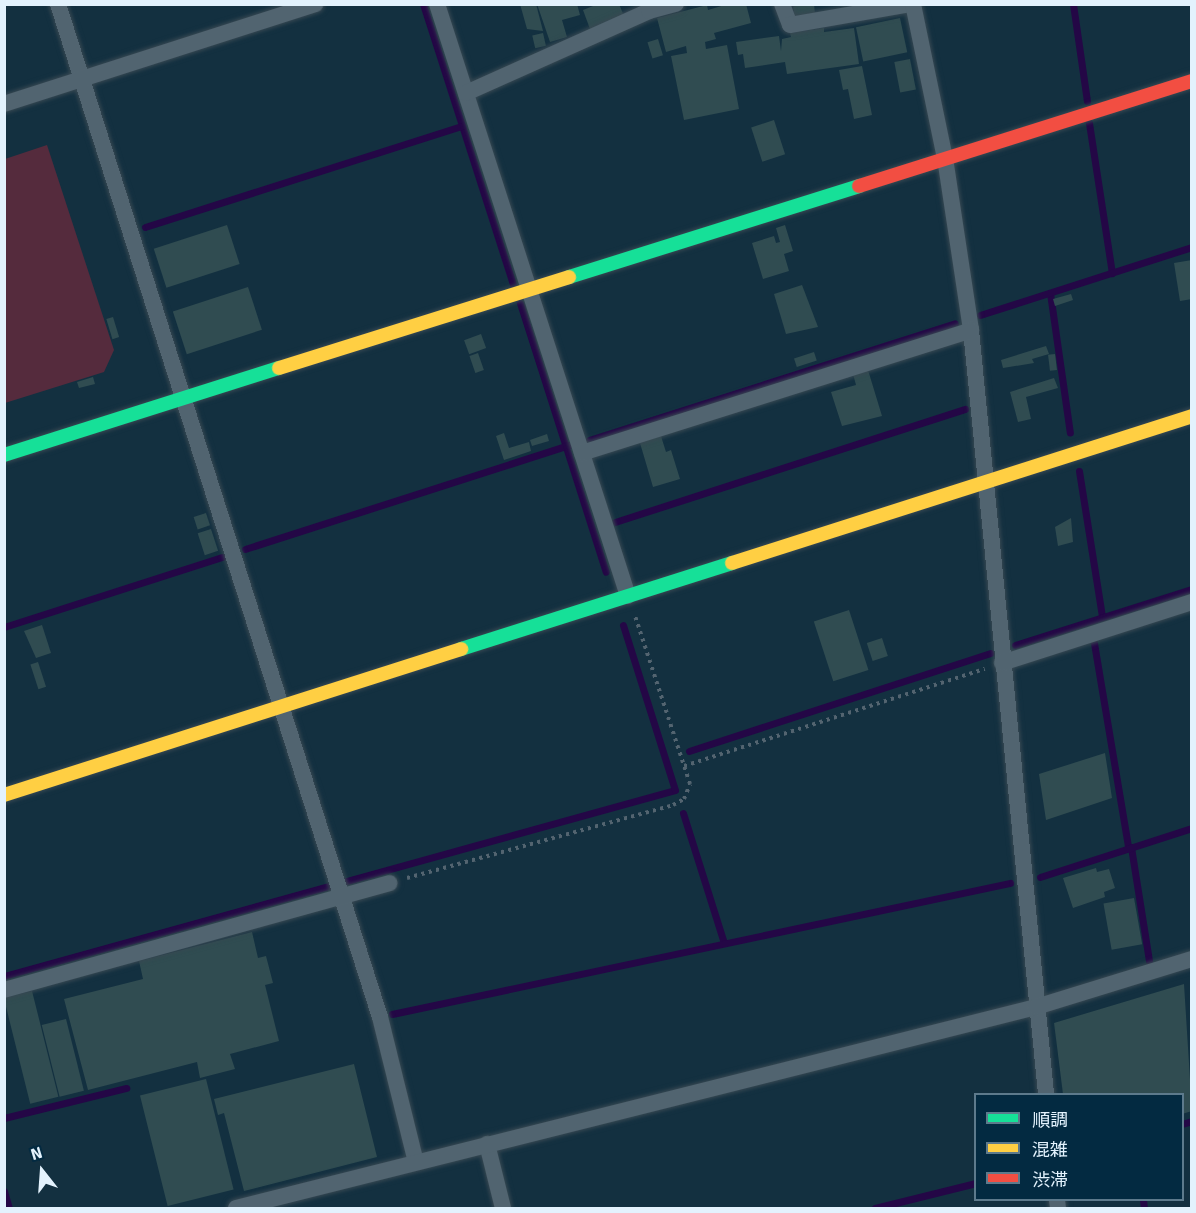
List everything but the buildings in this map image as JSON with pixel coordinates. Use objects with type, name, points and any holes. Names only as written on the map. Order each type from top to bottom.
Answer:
[{"type":"street","points":[[58,4],[380,1017],[416,1162]]},
{"type":"street","points":[[4,104],[315,4]]},
{"type":"street","points":[[437,4],[628,596]]},
{"type":"street","points":[[466,93],[648,8],[676,4]]},
{"type":"street","points":[[782,4],[790,26],[912,4],[945,158],[970,330],[1046,1093]]},
{"type":"street","points":[[4,455],[1191,81]]},
{"type":"street","points":[[582,453],[970,330]]},
{"type":"street","points":[[4,795],[1191,416]]},
{"type":"street","points":[[1002,663],[1191,602]]},
{"type":"street","points":[[4,990],[338,888],[388,883]]},
{"type":"street","points":[[236,1209],[1036,1007],[1191,959]]},
{"type":"street","points":[[487,1144],[503,1209]]},
{"type":"path","points":[[388,883],[673,805],[688,792],[684,766],[628,596]]},
{"type":"path","points":[[684,766],[1002,663]]},
{"type":"shaded area","points":[[47,145],[114,350],[104,372],[5,403],[5,159]]},
{"type":"waterway","points":[[423,4],[513,284]]},
{"type":"waterway","points":[[1073,4],[1087,101]]},
{"type":"waterway","points":[[1089,123],[1112,273]]},
{"type":"waterway","points":[[145,227],[462,126]]},
{"type":"waterway","points":[[980,315],[1192,247]]},
{"type":"waterway","points":[[1050,293],[1070,433]]},
{"type":"waterway","points":[[520,303],[606,572]]},
{"type":"waterway","points":[[589,440],[955,323]]},
{"type":"waterway","points":[[615,522],[965,409]]},
{"type":"waterway","points":[[245,549],[572,444]]},
{"type":"waterway","points":[[1079,471],[1102,617]]},
{"type":"waterway","points":[[4,627],[222,557]]},
{"type":"waterway","points":[[1015,645],[1192,589]]},
{"type":"waterway","points":[[4,976],[675,790],[623,625]]},
{"type":"waterway","points":[[1094,643],[1128,846]]},
{"type":"waterway","points":[[689,751],[990,653]]},
{"type":"waterway","points":[[683,813],[724,943]]},
{"type":"waterway","points":[[1040,877],[1192,828]]},
{"type":"waterway","points":[[1131,847],[1149,961]]},
{"type":"waterway","points":[[392,1014],[1010,883]]},
{"type":"waterway","points":[[4,1118],[126,1088]]},
{"type":"waterway","points":[[1184,1123],[1192,1121]]},
{"type":"waterway","points":[[875,1208],[974,1183]]},
{"type":"waterway","points":[[4,1191],[9,1208]]},
{"type":"waterway","points":[[1143,1201],[1144,1208]]},
{"type":"traffic: fast","points":[[569,277],[859,186]]},
{"type":"traffic: fast","points":[[4,455],[279,368]]},
{"type":"traffic: fast","points":[[461,649],[732,563]]},
{"type":"traffic: slow","points":[[279,368],[569,277]]},
{"type":"traffic: slow","points":[[732,563],[1192,416]]},
{"type":"traffic: slow","points":[[4,795],[461,649]]},
{"type":"traffic: jam","points":[[859,186],[1192,81]]}]
